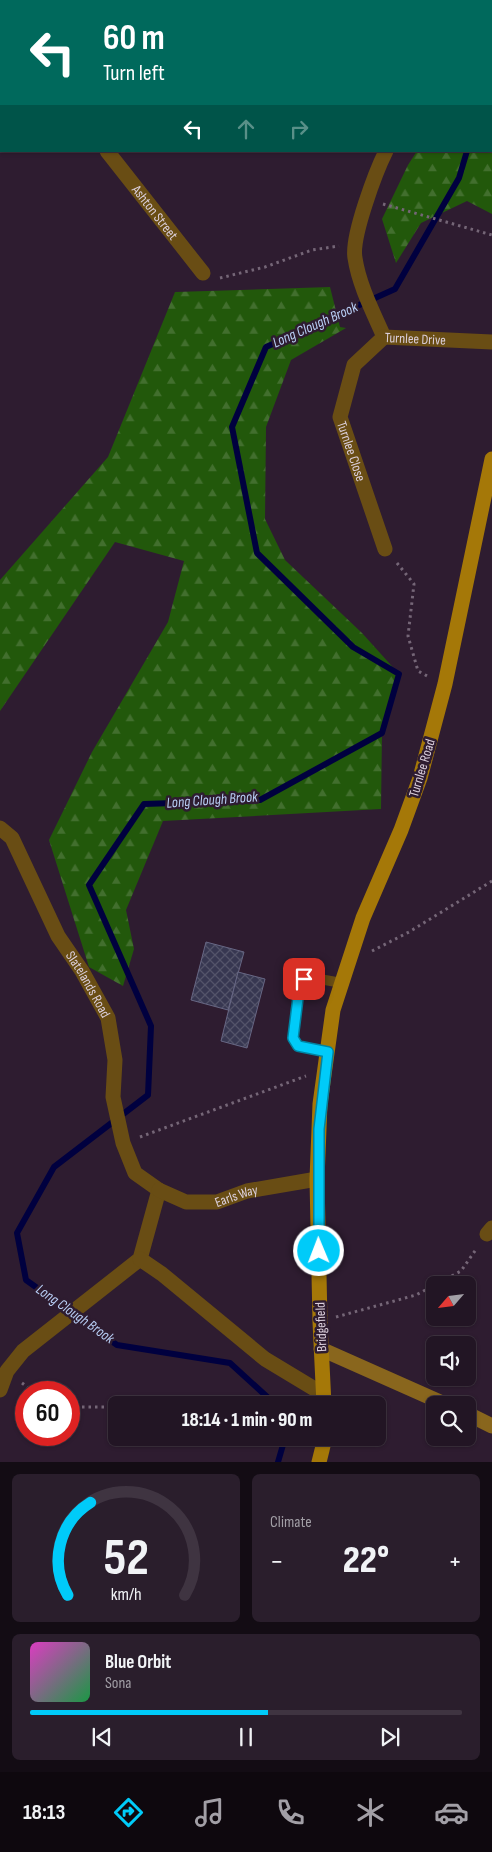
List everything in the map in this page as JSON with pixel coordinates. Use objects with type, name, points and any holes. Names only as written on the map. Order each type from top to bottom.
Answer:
[{"type":"main road","name":"Turnlee Road","points":[[325,1069],[333,1010],[363,918],[401,830],[420,778],[445,684],[492,459]]},
{"type":"main road","name":"Bridgefield","points":[[324,1396],[317,1179],[320,1104],[325,1069]]},
{"type":"main road","points":[[320,1462],[323,1446]]},
{"type":"street","name":"Ashton Street","points":[[108,152],[203,273]]},
{"type":"street","name":"Turnlee Drive","points":[[386,152],[354,244],[354,257],[360,277],[384,337],[492,342]]},
{"type":"street","name":"Turnlee Close","points":[[384,337],[354,364],[340,417],[386,549]]},
{"type":"street","name":"Slatelands Road","points":[[0,828],[12,838],[58,936],[82,971],[108,1018],[115,1060],[114,1097],[122,1138],[129,1158]]},
{"type":"street","name":"Earls Way","points":[[129,1158],[135,1172],[159,1190],[186,1202],[217,1202],[247,1191],[317,1179]]},
{"type":"street","points":[[0,1390],[7,1371],[23,1351],[140,1259],[159,1190]]},
{"type":"street","points":[[140,1259],[162,1274],[265,1359],[320,1396]]},
{"type":"street","points":[[321,1349],[427,1396]]},
{"type":"street","points":[[476,1418],[492,1426]]},
{"type":"lane","points":[[328,1052],[298,1046],[294,1043],[300,982],[308,977],[342,983]]},
{"type":"path","points":[[368,200],[450,222],[492,236]]},
{"type":"path","points":[[203,273],[218,278],[266,267],[312,250],[354,244]]},
{"type":"path","points":[[386,549],[414,584],[408,636],[418,672],[445,684]]},
{"type":"path","points":[[349,962],[409,932],[492,881]]},
{"type":"path","points":[[122,1138],[325,1069]]},
{"type":"path","points":[[320,1322],[416,1295],[460,1271],[490,1231]]},
{"type":"path","points":[[80,1407],[108,1408]]},
{"type":"green space","points":[[416,152],[492,152],[492,214],[467,201],[421,223],[396,263],[382,219],[408,165]]},
{"type":"green space","points":[[330,287],[340,327],[346,328],[291,360],[266,427],[265,519],[285,560],[362,633],[399,674],[382,733],[381,809],[163,821],[126,910],[134,949],[123,986],[89,967],[49,840],[92,752],[168,622],[184,561],[115,542],[0,711],[0,580],[108,457],[175,292]]},
{"type":"building","points":[[206,942],[244,952],[228,1010],[191,1000]]},
{"type":"building","points":[[238,972],[265,979],[247,1048],[221,1041]]},
{"type":"waterway","name":"Long Clough Brook","points":[[266,1396],[230,1363],[117,1345],[26,1280],[17,1233],[54,1167],[148,1095],[151,1026],[89,885],[144,804],[260,800],[382,733],[399,674],[353,647],[257,553],[232,427],[266,347],[395,289],[459,178],[467,152]]},
{"type":"waterway","name":"Long Clough Brook","points":[[278,1462],[283,1446]]},
{"type":"route","points":[[304,979],[300,982],[294,1043],[298,1046],[328,1052],[320,1104],[317,1179],[319,1251]]}]
